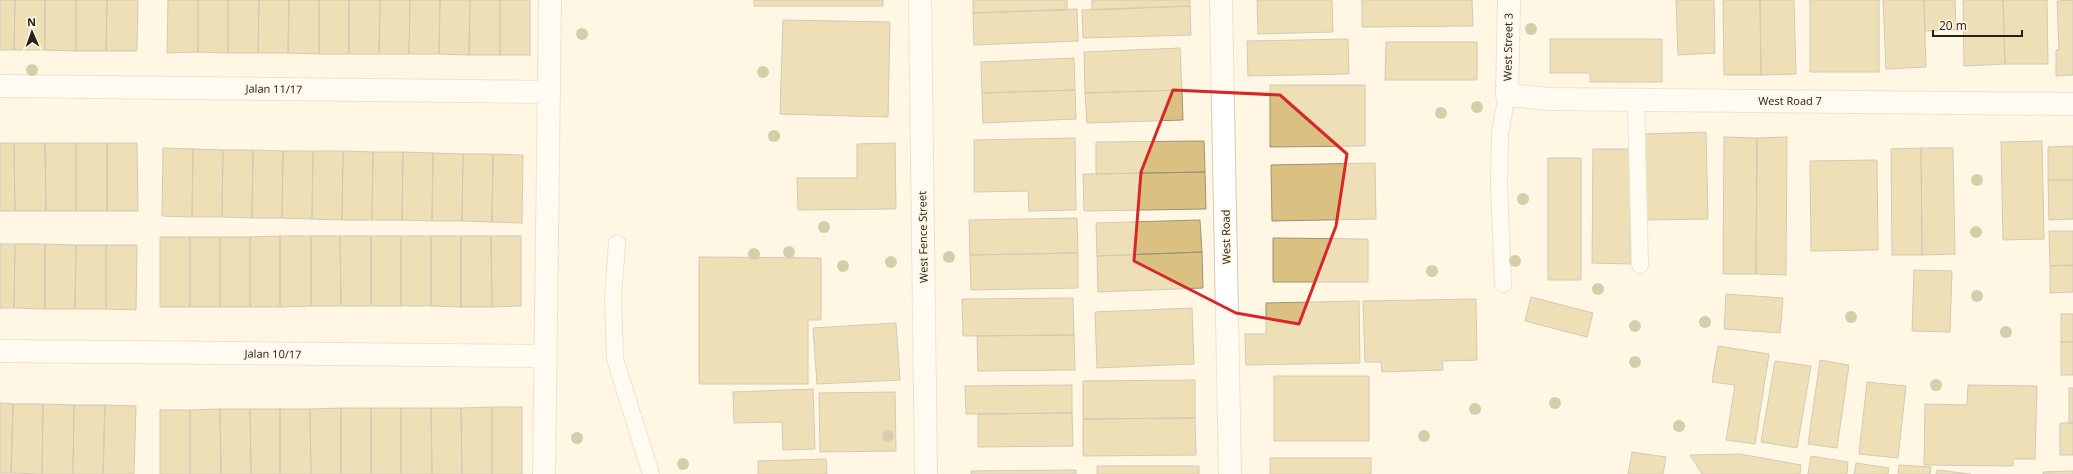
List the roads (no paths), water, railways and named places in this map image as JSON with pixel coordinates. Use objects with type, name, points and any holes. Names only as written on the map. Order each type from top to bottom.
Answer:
[{"type":"street","points":[[544,474],[550,0]]},
{"type":"street","name":"West Fence Street","points":[[920,0],[926,474]]},
{"type":"street","name":"West Road","points":[[1222,0],[1230,474]]},
{"type":"street","name":"West Street 3","points":[[1507,95],[1509,0]]},
{"type":"street","name":"Jalan 11/17","points":[[0,86],[549,92]]},
{"type":"street","name":"West Road 7","points":[[1507,95],[1549,99],[2073,104]]},
{"type":"street","name":"Jalan 10/17","points":[[0,351],[545,356]]},
{"type":"lane","points":[[1503,284],[1499,184],[1500,140],[1507,95]]},
{"type":"lane","points":[[1636,100],[1640,265]]},
{"type":"lane","points":[[617,243],[613,298],[615,359],[651,474]]}]
